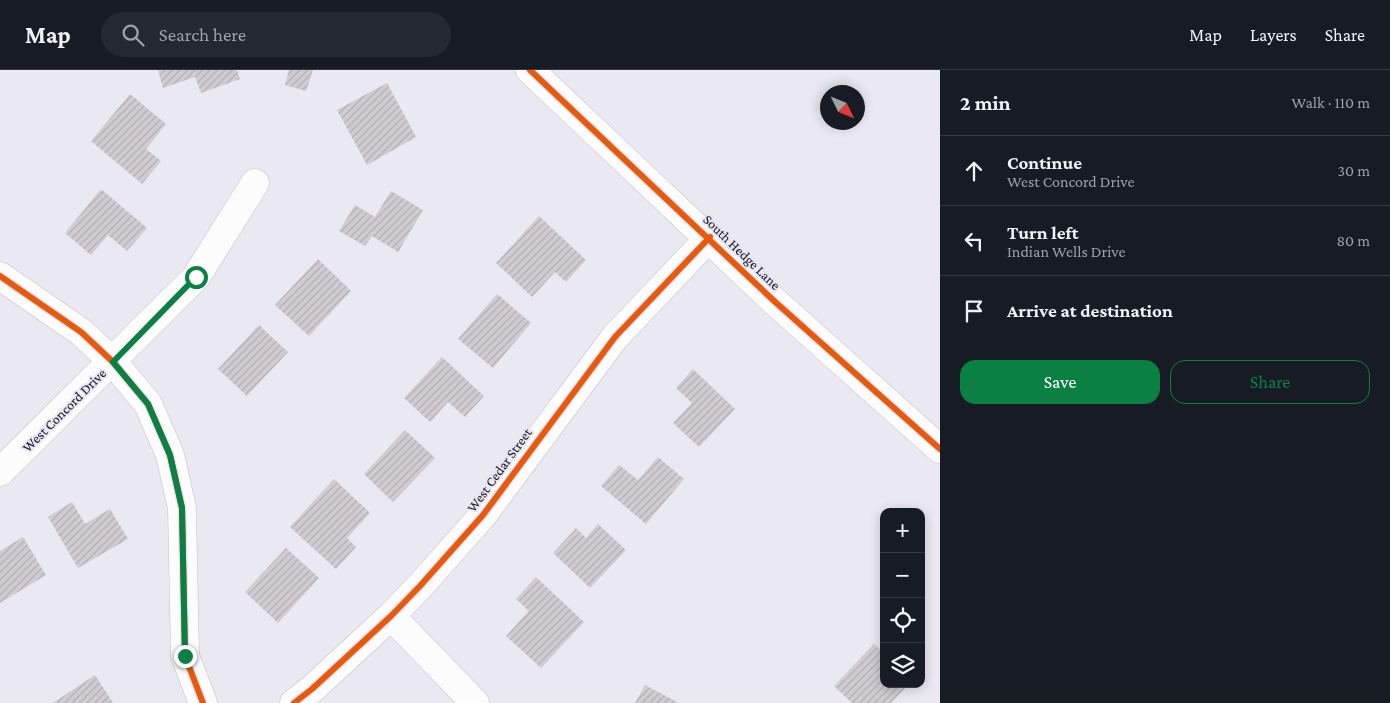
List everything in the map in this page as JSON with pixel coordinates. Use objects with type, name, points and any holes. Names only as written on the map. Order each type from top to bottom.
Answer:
[{"type":"street","name":"South Hedge Lane","points":[[530,70],[710,237],[773,300],[940,449]]},
{"type":"street","name":"West Concord Drive","points":[[0,472],[113,362],[196,277],[255,183]]},
{"type":"street","name":"West Cedar Street","points":[[294,703],[312,689],[391,616],[482,515],[615,336],[710,237]]},
{"type":"street","points":[[0,276],[80,332],[113,362],[148,404],[170,455],[182,508],[185,656],[203,703]]},
{"type":"street","points":[[391,616],[475,703]]},
{"type":"building","points":[[158,70],[237,70],[240,79],[201,93],[195,77],[163,88]]},
{"type":"building","points":[[289,70],[313,70],[306,91],[285,85]]},
{"type":"building","points":[[387,83],[416,137],[367,165],[337,110]]},
{"type":"building","points":[[130,94],[166,124],[146,149],[161,161],[142,184],[91,141]]},
{"type":"building","points":[[101,189],[147,228],[127,251],[108,235],[91,255],[65,233]]},
{"type":"building","points":[[391,191],[423,210],[398,252],[372,236],[365,246],[339,231],[355,205],[375,217]]},
{"type":"building","points":[[539,216],[586,260],[566,282],[555,272],[532,297],[496,263]]},
{"type":"building","points":[[318,259],[351,291],[309,336],[275,305]]},
{"type":"building","points":[[497,294],[531,323],[493,368],[458,339]]},
{"type":"building","points":[[259,325],[288,352],[247,396],[218,369]]},
{"type":"building","points":[[442,357],[484,396],[465,417],[448,402],[430,422],[404,398]]},
{"type":"building","points":[[693,369],[735,409],[699,447],[673,423],[692,403],[676,388]]},
{"type":"building","points":[[405,430],[435,458],[393,502],[364,474]]},
{"type":"building","points":[[658,457],[684,479],[646,524],[601,486],[619,465],[638,480]]},
{"type":"building","points":[[334,479],[370,513],[347,538],[356,547],[336,569],[290,527]]},
{"type":"building","points":[[72,502],[85,524],[110,509],[128,539],[78,568],[48,517]]},
{"type":"building","points":[[598,524],[626,550],[590,588],[553,553],[576,528],[586,538]]},
{"type":"building","points":[[23,537],[46,575],[0,603],[0,551]]},
{"type":"building","points":[[286,548],[319,578],[278,623],[245,592]]},
{"type":"building","points":[[536,577],[584,622],[541,668],[506,636],[529,611],[516,599]]},
{"type":"building","points":[[874,644],[880,649],[880,688],[905,688],[891,703],[852,703],[834,686]]},
{"type":"building","points":[[95,675],[113,703],[53,703]]},
{"type":"building","points":[[645,685],[679,703],[635,703]]},
{"type":"cycle path","points":[[530,70],[773,300],[940,449]]},
{"type":"cycle path","points":[[294,703],[312,689],[391,616],[420,586],[483,515],[615,337],[710,237]]},
{"type":"cycle path","points":[[0,276],[81,332],[113,362],[148,404],[170,455],[182,508],[185,656],[203,703]]},
{"type":"route","points":[[185,656],[182,508],[170,455],[148,404],[113,362],[196,277]]}]
